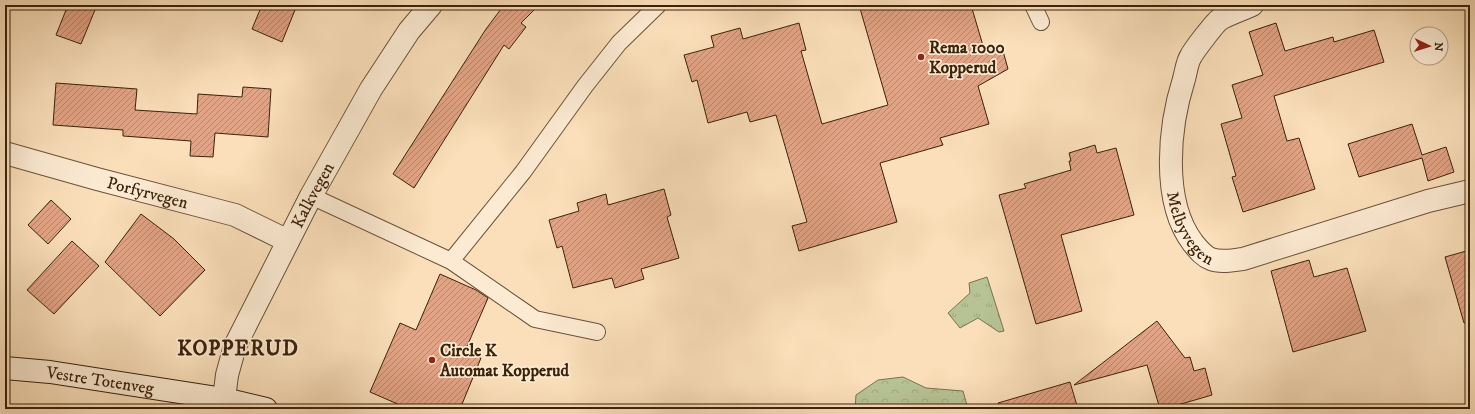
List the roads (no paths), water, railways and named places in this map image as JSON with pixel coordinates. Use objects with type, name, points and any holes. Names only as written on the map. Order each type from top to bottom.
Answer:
[{"type":"street","name":"Kalkvegen","points":[[224,399],[227,375],[235,346],[311,196],[371,88],[409,31],[431,5]]},
{"type":"street","name":"Melbyvegen","points":[[1252,5],[1219,20],[1191,56],[1178,96],[1172,143],[1171,172],[1175,201],[1183,224],[1201,253],[1209,259],[1219,262],[1244,258],[1428,201],[1470,191]]},
{"type":"street","name":"Porfyrvegen","points":[[5,153],[235,215],[288,241]]},
{"type":"street","name":"Vestre Totenveg","points":[[5,368],[50,372],[224,399],[266,409]]},
{"type":"lane","points":[[451,261],[522,172],[594,74],[619,43],[658,5]]},
{"type":"lane","points":[[1033,5],[1041,22]]},
{"type":"lane","points":[[311,196],[451,261],[535,319],[597,332]]},
{"type":"place","name":"Rema 1000 Kopperud","points":[[921,57]]},
{"type":"place","name":"Circle K Automat Kopperud","points":[[432,360]]},
{"type":"district","name":"KOPPERUD","points":[[238,348]]}]
